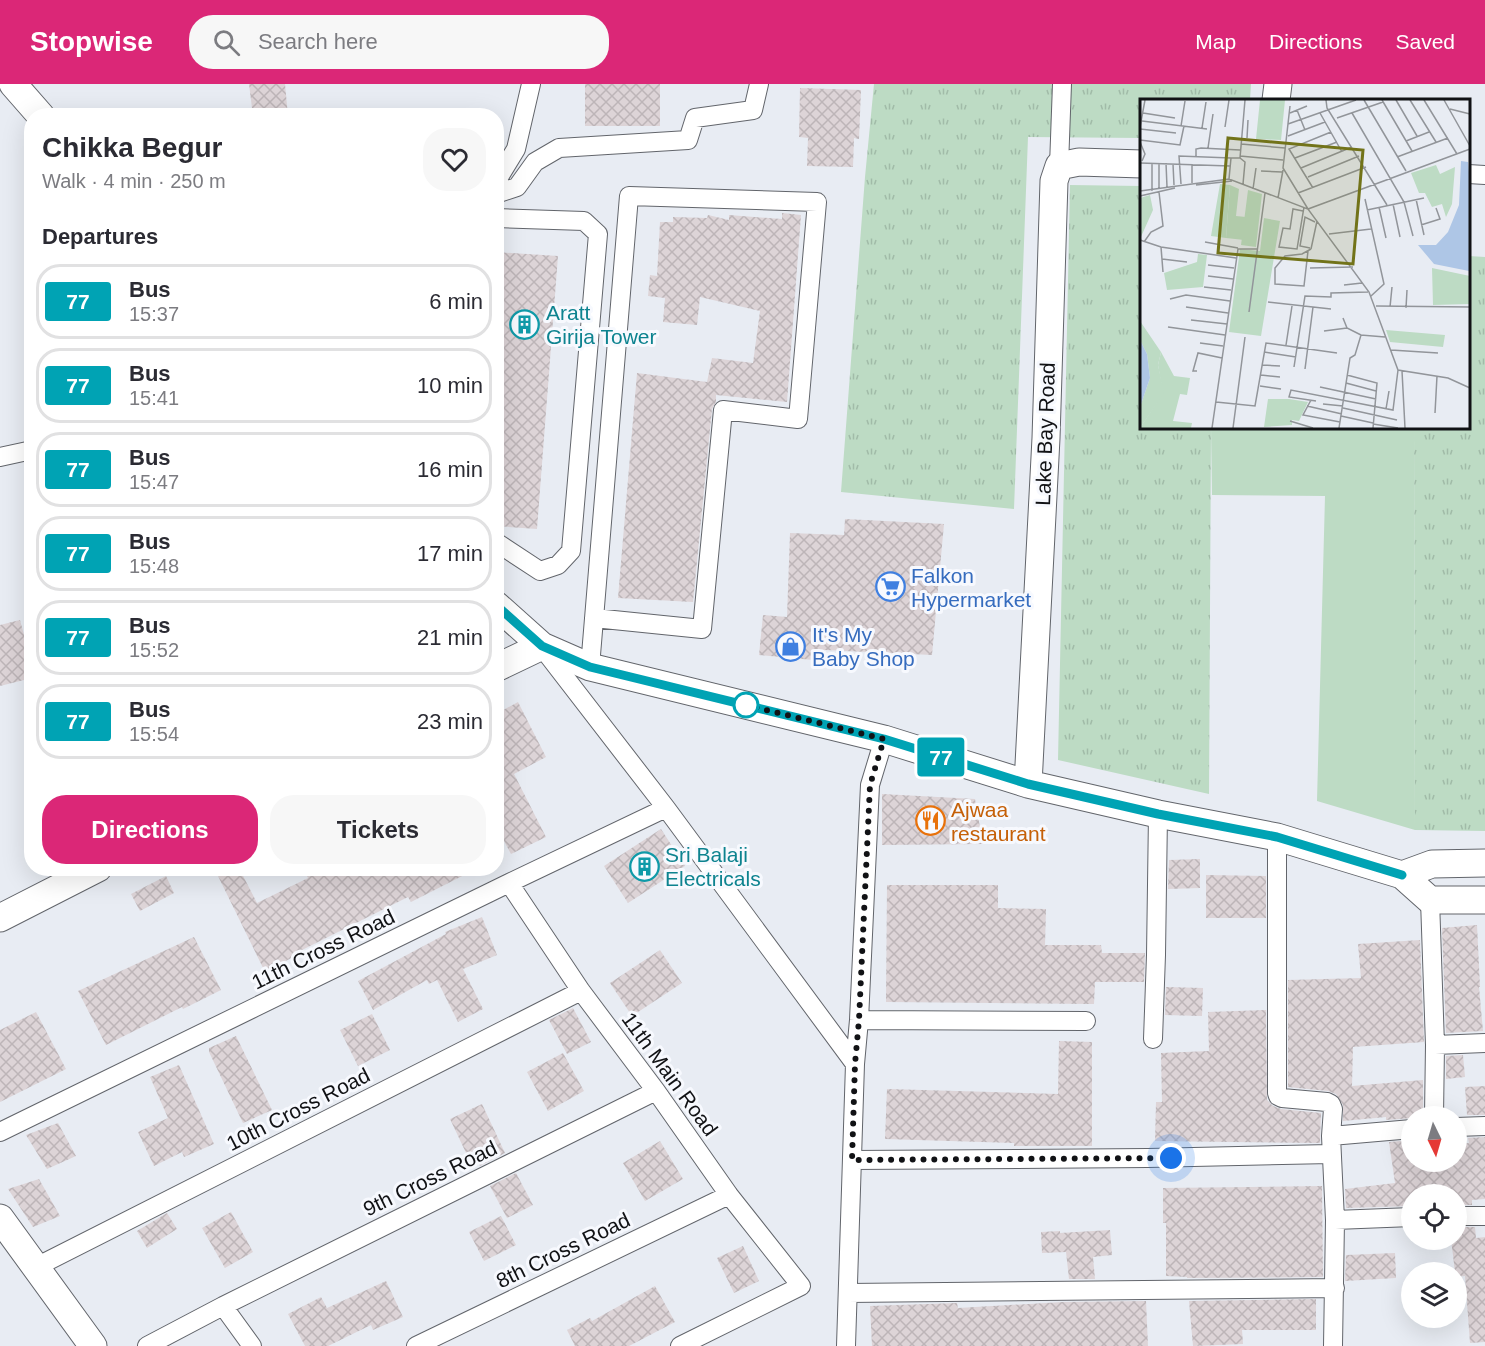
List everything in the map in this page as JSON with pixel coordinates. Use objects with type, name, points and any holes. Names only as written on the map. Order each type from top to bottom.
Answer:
[{"type":"main road","points":[[13,84],[34,108]]},
{"type":"main road","points":[[1276,99],[1278,84]]},
{"type":"main road","points":[[1059,166],[1079,162],[1140,164]]},
{"type":"main road","name":"Lake Bay Road","points":[[1028,784],[1046,438],[1054,181],[1059,166]]},
{"type":"main road","points":[[504,612],[542,646],[590,667],[884,739],[1028,784],[1158,814],[1277,837],[1402,875],[1430,900],[1485,900]]},
{"type":"main road","points":[[504,664],[542,646]]},
{"type":"main road","points":[[1402,875],[1432,864],[1485,863]]},
{"type":"main road","points":[[0,918],[82,876]]},
{"type":"main road","points":[[0,1218],[93,1346]]},
{"type":"street","points":[[504,168],[516,148],[531,84]]},
{"type":"street","points":[[504,191],[517,187],[535,162],[559,148],[688,140],[694,118],[753,110],[759,84]]},
{"type":"street","name":"Lake Bay Road","points":[[1059,166],[1062,84]]},
{"type":"street","points":[[516,148],[535,162]]},
{"type":"street","points":[[1470,174],[1485,175]]},
{"type":"street","points":[[590,667],[628,196],[817,202],[798,419],[723,410],[702,629],[594,618]]},
{"type":"street","points":[[504,218],[584,221],[598,234],[571,551],[558,565],[540,571],[504,547]]},
{"type":"street","points":[[0,457],[24,452]]},
{"type":"street","points":[[542,646],[666,808],[855,1064]]},
{"type":"street","points":[[846,1346],[855,1064],[870,785],[884,739]]},
{"type":"street","name":"11th Cross Road","points":[[0,1132],[666,808]]},
{"type":"street","points":[[1153,1039],[1158,814]]},
{"type":"street","points":[[1277,837],[1277,1093],[1282,1098],[1327,1102],[1333,1109],[1331,1145],[1335,1220],[1333,1346]]},
{"type":"street","name":"11th Main Road","points":[[509,883],[581,991],[656,1091],[729,1195],[801,1286],[680,1346]]},
{"type":"street","points":[[1430,900],[1435,1045],[1434,1106]]},
{"type":"street","name":"10th Cross Road","points":[[36,1267],[581,991]]},
{"type":"street","points":[[859,1020],[1086,1021]]},
{"type":"street","points":[[1435,1045],[1485,1043]]},
{"type":"street","name":"9th Cross Road","points":[[147,1346],[656,1091]]},
{"type":"street","points":[[1467,1127],[1485,1126]]},
{"type":"street","points":[[852,1160],[1137,1158],[1331,1145],[1401,1131]]},
{"type":"street","name":"8th Cross Road","points":[[416,1346],[729,1195]]},
{"type":"street","points":[[1467,1216],[1485,1216]]},
{"type":"street","points":[[1335,1220],[1401,1217]]},
{"type":"street","points":[[848,1293],[1335,1288]]},
{"type":"street","points":[[223,1306],[252,1346]]},
{"type":"green space","points":[[874,84],[1251,84],[1250,99],[1140,99],[1140,138],[1028,137],[1014,509],[841,492]]},
{"type":"green space","points":[[1070,185],[1140,186],[1140,429],[1211,429],[1209,794],[1058,760]]},
{"type":"green space","points":[[1470,256],[1485,257],[1485,831],[1415,830],[1414,429],[1470,429]]},
{"type":"green space","points":[[1211,429],[1414,429],[1415,830],[1317,801],[1325,496],[1212,495]]},
{"type":"building","points":[[249,84],[285,84],[287,108],[252,108]]},
{"type":"building","points":[[585,84],[660,84],[660,126],[585,126]]},
{"type":"building","points":[[800,88],[861,90],[859,139],[854,138],[853,167],[807,166],[808,138],[799,137]]},
{"type":"building","points":[[782,213],[801,215],[787,402],[716,395],[716,402],[712,409],[693,602],[618,598],[637,373],[707,382],[712,358],[753,363],[760,311],[700,297],[697,325],[663,322],[665,298],[648,296],[650,275],[657,276],[660,222],[673,222],[673,217],[707,218],[708,215],[729,220],[729,215],[782,219]]},
{"type":"building","name":"Aratt Girija Tower","points":[[504,253],[558,256],[537,529],[504,527]]},
{"type":"building","name":"Falkon Hypermarket","points":[[845,519],[944,524],[932,655],[825,650],[824,661],[759,655],[763,615],[787,617],[790,533],[844,535]]},
{"type":"building","points":[[20,620],[24,635],[24,680],[0,686],[0,625]]},
{"type":"building","points":[[518,702],[546,757],[514,774],[546,837],[511,854],[504,841],[504,710]]},
{"type":"building","name":"Ajwaa restaurant","points":[[882,794],[975,799],[983,844],[882,845]]},
{"type":"building","name":"Sri Balaji Electricals","points":[[661,829],[685,866],[628,903],[604,866]]},
{"type":"building","points":[[1200,859],[1200,888],[1168,889],[1169,860]]},
{"type":"building","points":[[1206,875],[1266,876],[1266,918],[1206,918]]},
{"type":"building","points":[[166,876],[174,893],[140,911],[131,894]]},
{"type":"building","points":[[218,876],[243,876],[257,903],[308,878],[307,876],[462,876],[411,902],[408,897],[298,952],[299,954],[265,972]]},
{"type":"building","points":[[887,885],[998,885],[998,908],[1046,909],[1045,945],[1101,945],[1102,953],[1145,953],[1144,982],[1095,982],[1094,1004],[886,1002]]},
{"type":"building","points":[[482,917],[497,955],[463,969],[483,1009],[458,1022],[437,980],[429,984],[427,980],[373,1010],[358,981],[446,934],[445,932]]},
{"type":"building","points":[[1477,925],[1483,1031],[1446,1033],[1442,928]]},
{"type":"building","points":[[194,937],[221,990],[106,1045],[78,991]]},
{"type":"building","points":[[1420,940],[1424,1042],[1353,1047],[1352,1086],[1423,1080],[1423,1106],[1401,1106],[1401,1119],[1386,1120],[1386,1117],[1343,1121],[1343,1105],[1336,1094],[1328,1091],[1288,1087],[1288,980],[1361,978],[1358,944]]},
{"type":"building","points":[[660,950],[682,983],[632,1016],[610,983]]},
{"type":"building","points":[[1166,987],[1203,988],[1202,1016],[1165,1015]]},
{"type":"building","points":[[573,1008],[591,1042],[567,1054],[549,1020]]},
{"type":"building","points":[[1266,1010],[1267,1100],[1273,1106],[1281,1109],[1321,1113],[1320,1143],[1155,1141],[1156,1102],[1162,1102],[1161,1053],[1209,1051],[1208,1012]]},
{"type":"building","points":[[36,1012],[66,1069],[0,1102],[0,1030]]},
{"type":"building","points":[[372,1014],[390,1050],[358,1066],[340,1030]]},
{"type":"building","points":[[236,1036],[272,1110],[243,1123],[209,1052],[209,1048]]},
{"type":"building","points":[[1059,1041],[1092,1042],[1092,1146],[1014,1146],[1014,1143],[885,1139],[887,1089],[1058,1094]]},
{"type":"building","points":[[563,1053],[584,1091],[548,1111],[527,1072]]},
{"type":"building","points":[[1463,1055],[1465,1077],[1446,1079],[1446,1056]]},
{"type":"building","points":[[179,1065],[214,1144],[184,1157],[182,1152],[154,1166],[138,1132],[168,1118],[150,1077]]},
{"type":"building","points":[[1485,1086],[1485,1115],[1467,1115],[1465,1087]]},
{"type":"building","points":[[482,1104],[505,1153],[480,1166],[472,1152],[467,1155],[450,1119]]},
{"type":"building","points":[[58,1123],[76,1156],[47,1169],[26,1135]]},
{"type":"building","points":[[1485,1137],[1485,1199],[1472,1200],[1472,1205],[1467,1205],[1467,1184],[1401,1184],[1401,1206],[1346,1208],[1345,1189],[1395,1183],[1389,1142],[1401,1141],[1401,1172],[1467,1172],[1468,1138]]},
{"type":"building","points":[[660,1141],[683,1179],[645,1201],[623,1163]]},
{"type":"building","points":[[516,1173],[533,1205],[507,1218],[490,1186]]},
{"type":"building","points":[[39,1179],[60,1216],[33,1227],[8,1189]]},
{"type":"building","points":[[1322,1186],[1323,1277],[1187,1278],[1166,1276],[1166,1223],[1163,1223],[1163,1188]]},
{"type":"building","points":[[231,1212],[253,1252],[225,1268],[202,1228]]},
{"type":"building","points":[[167,1213],[177,1229],[147,1248],[137,1231]]},
{"type":"building","points":[[501,1216],[516,1245],[484,1261],[469,1232]]},
{"type":"building","points":[[1467,1227],[1475,1227],[1476,1238],[1485,1237],[1485,1342],[1470,1343],[1467,1262],[1454,1262],[1452,1250],[1467,1250]]},
{"type":"building","points":[[1110,1230],[1112,1255],[1093,1257],[1095,1279],[1069,1279],[1066,1252],[1042,1253],[1041,1232]]},
{"type":"building","points":[[743,1246],[759,1281],[734,1293],[717,1258]]},
{"type":"building","points":[[1395,1253],[1396,1278],[1345,1281],[1346,1255]]},
{"type":"building","points":[[386,1281],[403,1317],[373,1330],[371,1325],[328,1346],[305,1346],[288,1314],[321,1297],[327,1308]]},
{"type":"building","points":[[655,1286],[675,1322],[629,1346],[575,1346],[567,1330],[590,1318],[592,1321]]},
{"type":"building","points":[[1316,1299],[1316,1330],[1242,1330],[1243,1344],[1193,1346],[1189,1301]]},
{"type":"building","points":[[1146,1301],[1148,1346],[872,1346],[870,1306],[957,1303],[958,1308],[1063,1302]]},
{"type":"bus line","name":"77","points":[[504,612],[542,646],[590,667],[884,739],[1028,784],[1158,814],[1277,837],[1402,875]]},
{"type":"place","name":"Aratt Girija Tower","points":[[525,324]]},
{"type":"place","name":"Falkon Hypermarket","points":[[890,587]]},
{"type":"place","name":"It's My Baby Shop","points":[[791,646]]},
{"type":"place","name":"Ajwaa restaurant","points":[[930,821]]},
{"type":"place","name":"Sri Balaji Electricals","points":[[644,866]]},
{"type":"route","points":[[746,705],[884,739],[870,785],[852,1160],[1171,1158]]}]
